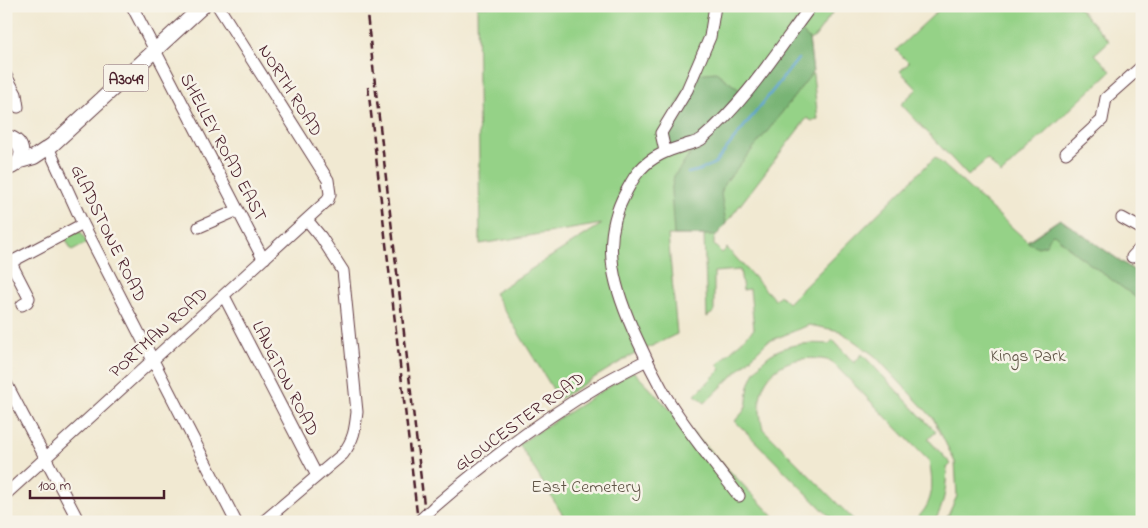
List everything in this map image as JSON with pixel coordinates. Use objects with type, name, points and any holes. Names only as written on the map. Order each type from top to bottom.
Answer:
[{"type":"main road","name":"A3049","points":[[11,168],[34,157],[77,124],[203,6]]},
{"type":"main road","points":[[11,137],[48,147]]},
{"type":"main road","points":[[11,137],[22,152],[11,168]]},
{"type":"street","name":"SHELLEY ROAD EAST","points":[[132,6],[264,258]]},
{"type":"street","name":"NORTH ROAD","points":[[218,6],[328,180],[330,194]]},
{"type":"street","points":[[665,151],[661,133],[686,90],[710,37],[715,6]]},
{"type":"street","points":[[739,496],[665,395],[647,360],[623,309],[615,282],[611,254],[612,233],[620,203],[639,170],[665,151],[701,140],[762,75],[812,6]]},
{"type":"street","points":[[1066,153],[1102,120],[1106,98],[1139,66],[1142,66]]},
{"type":"street","points":[[6,76],[16,94],[18,107]]},
{"type":"street","name":"GLADSTONE ROAD","points":[[48,147],[83,224],[236,522]]},
{"type":"street","name":"PORTMAN ROAD","points":[[6,494],[307,220],[328,200],[330,194]]},
{"type":"street","points":[[199,227],[238,210]]},
{"type":"street","points":[[1122,218],[1142,229]]},
{"type":"street","points":[[263,522],[343,454],[352,442],[356,428],[357,412],[343,271],[321,237],[307,220]]},
{"type":"street","points":[[22,304],[27,302],[29,298],[13,267],[14,261],[83,224]]},
{"type":"street","points":[[1132,257],[1142,246]]},
{"type":"street","name":"LANGTON ROAD","points":[[224,296],[317,476]]},
{"type":"street","name":"GLOUCESTER ROAD","points":[[418,522],[465,480],[534,429],[600,385],[647,360]]},
{"type":"street","points":[[6,383],[79,522]]},
{"type":"green space","name":"Kings Park","points":[[477,6],[837,6],[815,37],[809,40],[818,119],[812,121],[807,118],[714,239],[714,245],[722,253],[727,248],[775,300],[780,295],[788,303],[935,157],[1027,241],[1060,219],[1142,276],[1142,522],[945,522],[957,496],[955,462],[933,418],[875,356],[840,331],[809,325],[767,342],[705,403],[695,395],[721,369],[717,365],[754,329],[750,289],[743,290],[740,270],[714,272],[714,312],[707,317],[704,235],[668,235],[677,334],[627,358],[559,399],[494,293],[602,224],[480,244]]},
{"type":"green space","points":[[943,6],[1077,6],[1109,41],[1095,54],[1111,71],[1001,174],[987,159],[968,176],[901,104],[917,89],[900,71],[909,63],[896,50]]},
{"type":"green space","points":[[796,27],[809,39],[813,72],[724,184],[721,194],[726,223],[717,235],[674,235],[671,192],[674,176],[701,140],[665,151],[661,133],[694,74],[716,72],[746,95]]},
{"type":"green space","points":[[1060,219],[1142,276],[1142,302],[1075,253],[1054,234],[1051,235],[1046,245],[1038,247],[1027,242]]},
{"type":"green space","points":[[75,232],[81,232],[87,243],[72,251],[65,238]]},
{"type":"green space","points":[[833,340],[854,363],[862,354],[936,432],[928,439],[951,464],[947,468],[943,502],[934,522],[912,522],[925,509],[931,495],[932,479],[929,461],[831,361],[811,358],[800,359],[781,366],[773,372],[762,390],[761,419],[763,429],[856,522],[835,522],[735,421],[747,404],[749,386],[754,373],[770,355],[791,346],[816,343],[829,344]]},
{"type":"green space","name":"East Cemetery","points":[[633,371],[779,522],[567,522],[519,444]]},
{"type":"waterway","points":[[688,173],[701,170],[715,163],[798,59]]},
{"type":"railway","points":[[366,6],[426,522]]},
{"type":"railway","points":[[368,87],[418,522]]}]
